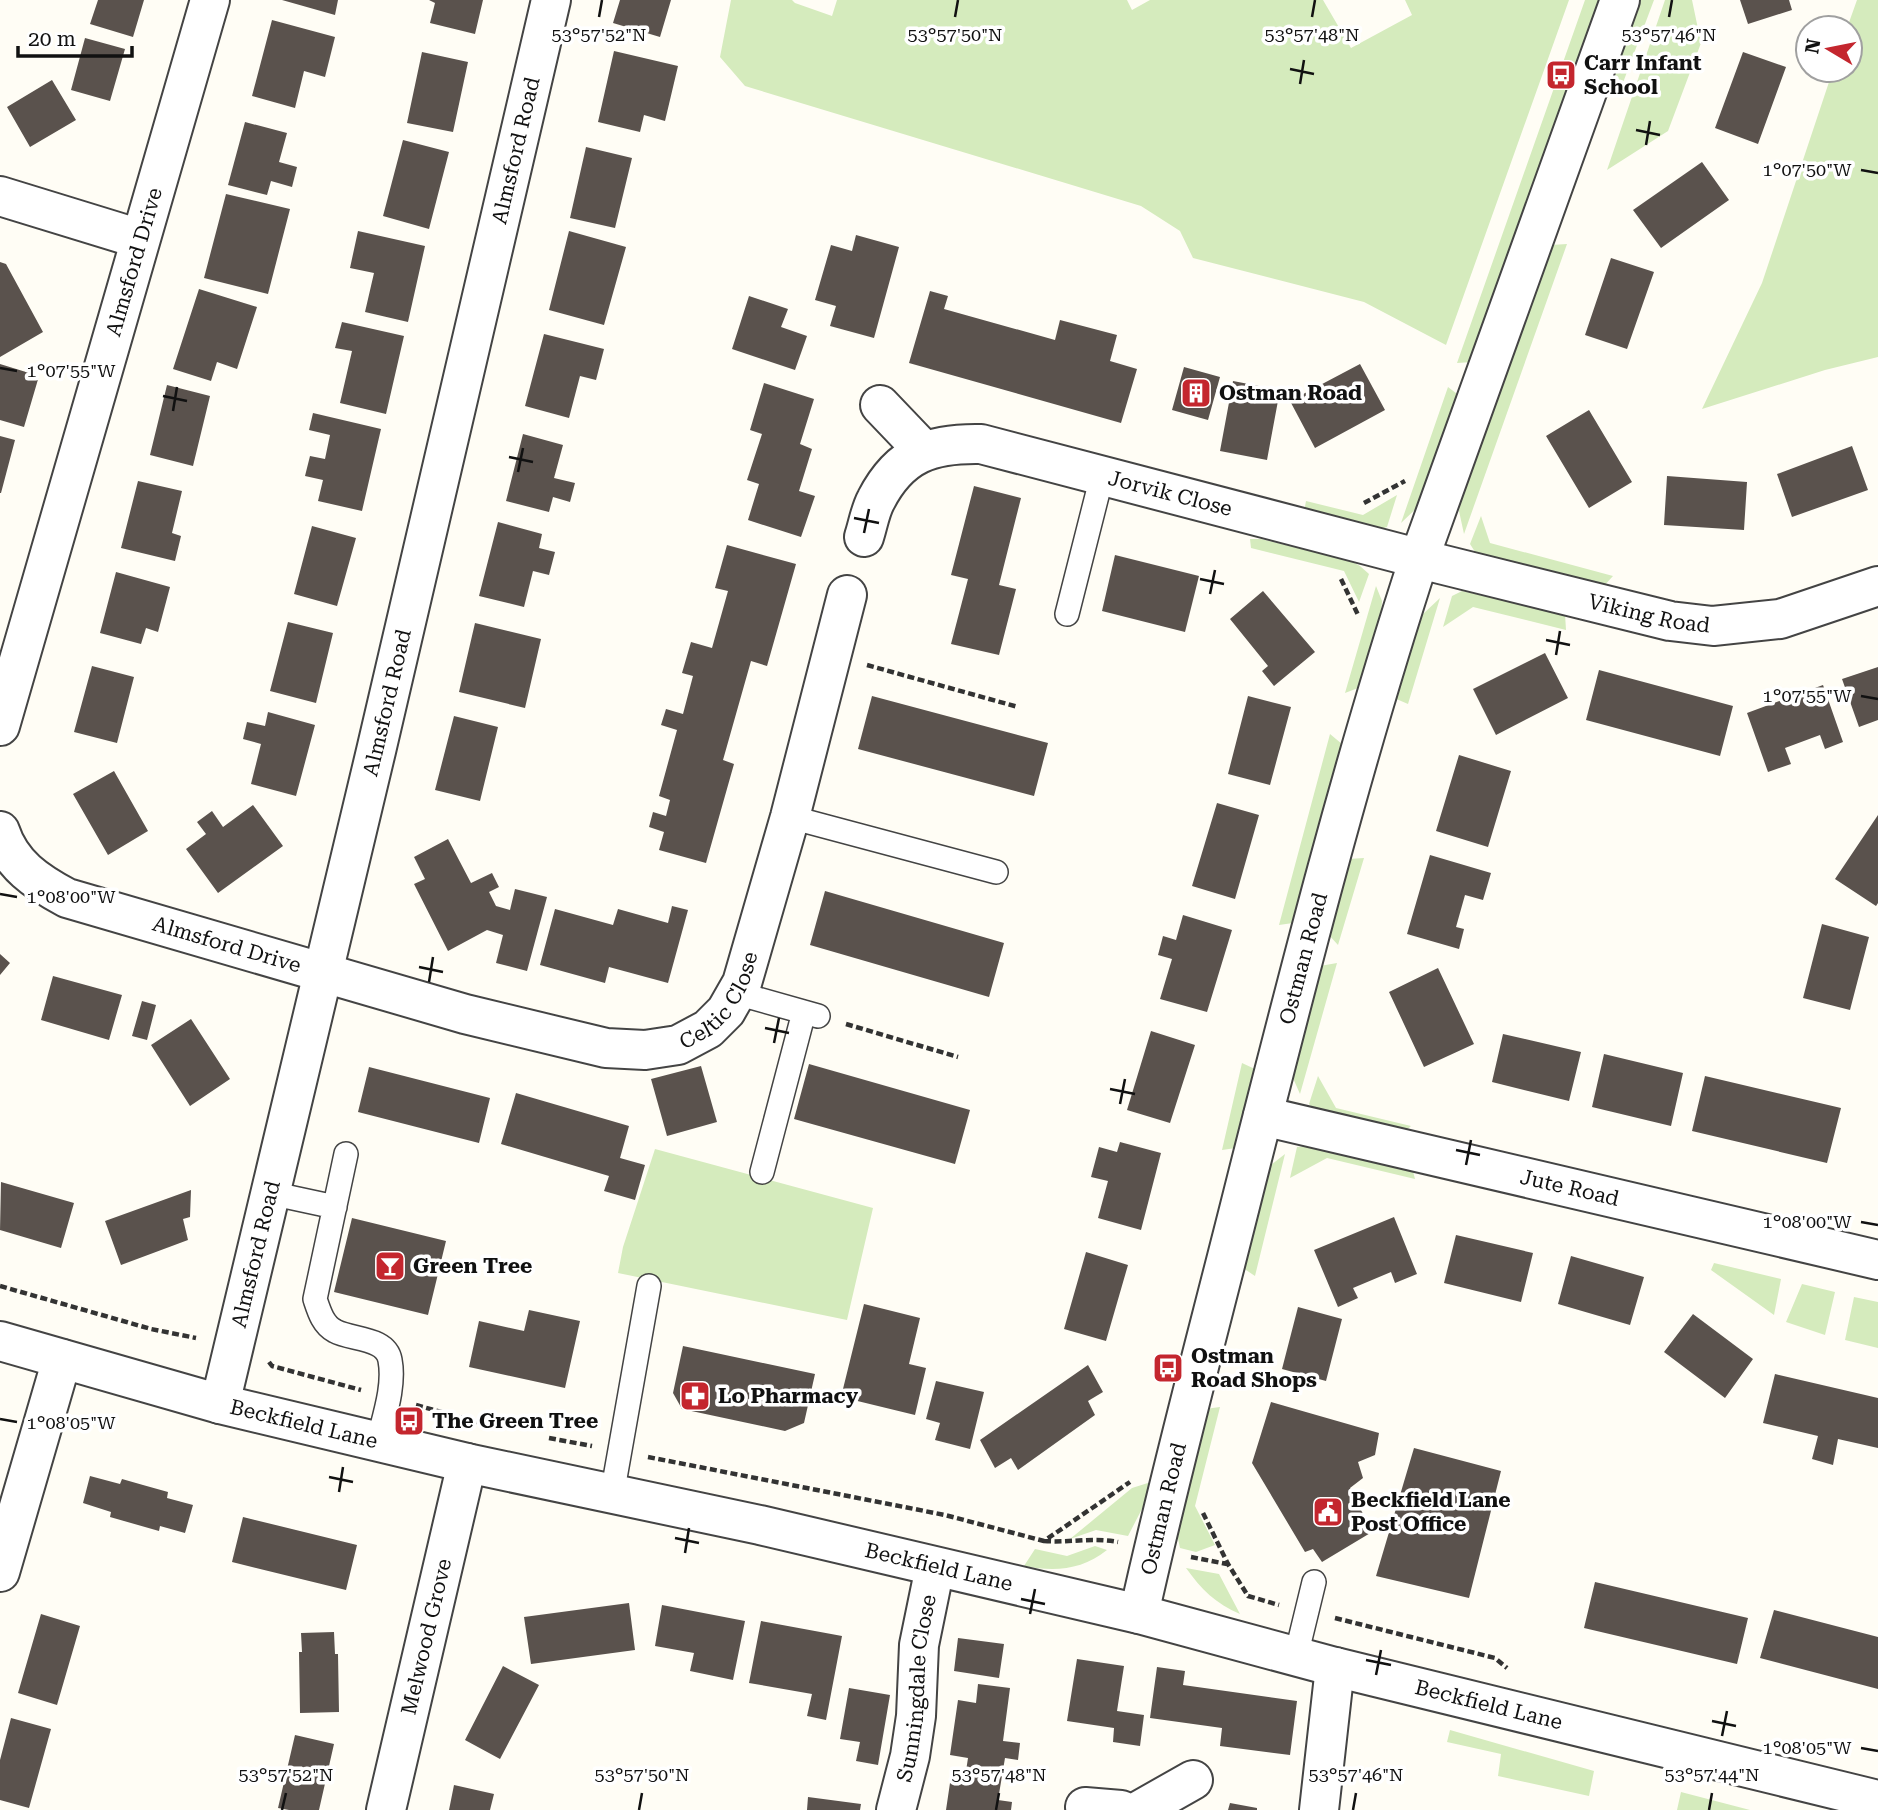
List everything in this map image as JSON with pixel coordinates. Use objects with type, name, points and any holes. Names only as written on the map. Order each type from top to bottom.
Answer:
[{"type":"street","name":"Almsford Drive","points":[[0,726],[210,0]]},
{"type":"street","name":"Almsford Road","points":[[220,1404],[551,0]]},
{"type":"street","name":"Ostman Road","points":[[1139,1614],[1173,1468],[1335,839],[1391,645],[1419,559],[1620,0]]},
{"type":"street","points":[[0,196],[140,239]]},
{"type":"street","points":[[880,405],[923,450]]},
{"type":"street","name":"Jorvik Close","points":[[864,537],[875,501],[894,473],[923,450],[952,443],[981,444],[1419,559]]},
{"type":"street","name":"Viking Road","points":[[1419,559],[1671,621],[1713,626],[1780,619],[1878,586]]},
{"type":"street","name":"Celtic Close","points":[[321,973],[465,1014],[606,1048],[645,1050],[678,1045],[708,1029],[726,1011],[742,983],[790,817],[848,595]]},
{"type":"street","name":"Almsford Drive","points":[[0,831],[18,866],[42,885],[67,898],[321,973]]},
{"type":"street","name":"Jute Road","points":[[1263,1116],[1878,1260]]},
{"type":"street","name":"Beckfield Lane","points":[[0,1340],[220,1404],[467,1463],[760,1525],[1139,1614],[1335,1667],[1878,1800]]},
{"type":"street","points":[[0,1572],[62,1359]]},
{"type":"street","name":"Melwood Grove","points":[[386,1810],[467,1463]]},
{"type":"street","name":"Sunningdale Close","points":[[896,1810],[912,1743],[919,1645],[936,1567]]},
{"type":"street","points":[[1319,1810],[1335,1667]]},
{"type":"street","points":[[1140,1810],[1193,1780]]},
{"type":"lane","points":[[1067,614],[1102,475]]},
{"type":"lane","points":[[790,817],[996,872]]},
{"type":"lane","points":[[736,993],[811,1014],[762,1172]]},
{"type":"lane","points":[[346,1154],[315,1299],[321,1318],[334,1331],[378,1344],[390,1357],[391,1377],[379,1442]]},
{"type":"lane","points":[[270,1192],[335,1207]]},
{"type":"lane","points":[[612,1495],[649,1286]]},
{"type":"lane","points":[[1296,1656],[1314,1582]]},
{"type":"path","points":[[833,655],[1018,707]]},
{"type":"path","points":[[811,1014],[958,1057]]},
{"type":"path","points":[[478,1422],[496,1427]]},
{"type":"path","points":[[544,1437],[945,1515],[1044,1541],[1069,1543],[1100,1538],[1114,1541]]},
{"type":"path","points":[[1044,1541],[1148,1470],[1173,1468]]},
{"type":"path","points":[[1201,1510],[1228,1564],[1248,1596],[1495,1658],[1507,1668],[1512,1682],[1510,1708]]},
{"type":"path","points":[[1181,1555],[1228,1564]]},
{"type":"green space","points":[[731,0],[792,0],[832,16],[837,0],[1127,0],[1132,10],[1150,0],[1323,0],[1351,48],[1412,15],[1405,0],[1569,0],[1446,345],[1364,302],[1193,258],[1180,231],[1141,206],[745,86],[720,57]]},
{"type":"green space","points":[[1585,0],[1601,0],[1472,362],[1457,363]]},
{"type":"green space","points":[[1638,0],[1654,0],[1618,96],[1608,87]]},
{"type":"green space","points":[[1665,0],[1692,0],[1701,43],[1668,131],[1607,170]]},
{"type":"green space","points":[[1857,0],[1878,0],[1878,357],[1825,370],[1702,409],[1762,283],[1828,84],[1864,84],[1864,14],[1852,14]]},
{"type":"green space","points":[[1567,244],[1464,534],[1459,511],[1461,500],[1551,245]]},
{"type":"green space","points":[[1448,387],[1461,397],[1423,502],[1401,523]]},
{"type":"green space","points":[[1397,495],[1387,527],[1374,531],[1304,512],[1306,501],[1363,515]]},
{"type":"green space","points":[[1481,516],[1490,543],[1613,576],[1602,588],[1477,555],[1470,544]]},
{"type":"green space","points":[[1250,539],[1261,539],[1349,560],[1360,566],[1369,574],[1359,602],[1344,571],[1251,548]]},
{"type":"green space","points":[[1376,586],[1382,601],[1381,616],[1358,688],[1345,693]]},
{"type":"green space","points":[[1462,591],[1565,614],[1566,630],[1473,607],[1443,627],[1452,596]]},
{"type":"green space","points":[[1440,598],[1408,704],[1394,698],[1415,631],[1423,614]]},
{"type":"green space","points":[[1330,734],[1342,744],[1293,923],[1279,925]]},
{"type":"green space","points":[[1364,858],[1338,945],[1328,934],[1348,859]]},
{"type":"green space","points":[[1337,963],[1300,1094],[1293,1078],[1320,966]]},
{"type":"green space","points":[[1242,1063],[1257,1070],[1236,1148],[1222,1150]]},
{"type":"green space","points":[[1318,1076],[1336,1108],[1411,1126],[1401,1135],[1315,1111],[1309,1104]]},
{"type":"green space","points":[[1323,1145],[1412,1167],[1415,1179],[1327,1158],[1290,1178],[1297,1147]]},
{"type":"green space","points":[[655,1149],[873,1208],[847,1320],[618,1273],[623,1247]]},
{"type":"green space","points":[[1285,1154],[1255,1276],[1240,1266],[1266,1169]]},
{"type":"green space","points":[[1714,1263],[1781,1279],[1774,1315],[1711,1270]]},
{"type":"green space","points":[[1802,1284],[1835,1292],[1825,1335],[1786,1322]]},
{"type":"green space","points":[[1854,1297],[1878,1302],[1878,1348],[1845,1340]]},
{"type":"green space","points":[[1220,1407],[1195,1506],[1215,1545],[1196,1552],[1180,1548],[1177,1534],[1205,1409]]},
{"type":"green space","points":[[1151,1482],[1144,1505],[1128,1536],[1096,1530],[1070,1539],[1132,1488]]},
{"type":"green space","points":[[1095,1546],[1107,1550],[1088,1562],[1068,1568],[1024,1566],[1035,1549],[1067,1556]]},
{"type":"green space","points":[[1186,1568],[1219,1574],[1240,1614],[1210,1595]]},
{"type":"green space","points":[[1450,1730],[1594,1771],[1589,1796],[1498,1776],[1501,1754],[1447,1742]]},
{"type":"green space","points":[[1681,1792],[1750,1810],[1677,1810]]},
{"type":"building","points":[[98,0],[144,0],[133,37],[90,24]]},
{"type":"building","points":[[282,0],[338,0],[335,15]]},
{"type":"building","points":[[429,0],[483,0],[475,34],[430,23],[435,3]]},
{"type":"building","points":[[620,0],[671,0],[660,37],[613,23]]},
{"type":"building","points":[[1740,0],[1789,0],[1792,10],[1748,24]]},
{"type":"building","points":[[272,20],[335,37],[325,77],[304,71],[295,108],[252,96]]},
{"type":"building","points":[[85,38],[125,49],[110,101],[71,90]]},
{"type":"building","points":[[614,51],[678,66],[665,121],[644,115],[640,132],[598,122]]},
{"type":"building","points":[[422,52],[468,62],[453,132],[407,123]]},
{"type":"building","points":[[1743,52],[1786,67],[1758,144],[1715,128]]},
{"type":"building","points":[[52,80],[76,120],[30,147],[7,107]]},
{"type":"building","points":[[245,122],[287,133],[279,162],[297,167],[292,187],[271,181],[267,195],[228,185]]},
{"type":"building","points":[[403,140],[449,152],[429,229],[383,216]]},
{"type":"building","points":[[586,147],[632,158],[615,228],[570,218]]},
{"type":"building","points":[[1702,162],[1729,200],[1661,248],[1633,210]]},
{"type":"building","points":[[226,194],[290,209],[268,294],[204,278]]},
{"type":"building","points":[[358,231],[425,246],[408,322],[365,312],[374,273],[350,268]]},
{"type":"building","points":[[569,231],[626,247],[604,325],[549,310]]},
{"type":"building","points":[[856,235],[899,247],[874,338],[830,326],[836,306],[815,300],[831,245],[852,251]]},
{"type":"building","points":[[1611,258],[1654,272],[1627,349],[1585,335]]},
{"type":"building","points":[[0,262],[6,264],[43,332],[0,357]]},
{"type":"building","points":[[199,289],[257,307],[237,369],[217,362],[211,381],[173,369]]},
{"type":"building","points":[[930,291],[948,296],[944,309],[1055,340],[1060,320],[1117,335],[1110,361],[1137,369],[1121,423],[909,363]]},
{"type":"building","points":[[749,296],[788,309],[781,327],[807,336],[795,370],[732,349]]},
{"type":"building","points":[[342,322],[404,336],[386,414],[340,403],[352,351],[335,348]]},
{"type":"building","points":[[544,334],[604,349],[596,380],[580,376],[569,418],[525,406]]},
{"type":"building","points":[[0,364],[39,376],[24,427],[0,420]]},
{"type":"building","points":[[1360,364],[1385,410],[1315,448],[1290,401]]},
{"type":"building","name":"Ostman Road","points":[[1184,367],[1220,377],[1208,420],[1172,410]]},
{"type":"building","points":[[1233,381],[1280,390],[1267,460],[1220,451]]},
{"type":"building","points":[[764,383],[814,399],[800,444],[812,449],[799,491],[815,496],[801,537],[748,520],[759,484],[747,480],[762,434],[750,430]]},
{"type":"building","points":[[167,385],[210,396],[193,466],[150,455]]},
{"type":"building","points":[[1589,410],[1632,482],[1589,508],[1546,436]]},
{"type":"building","points":[[313,413],[381,429],[362,511],[318,501],[323,480],[305,476],[310,456],[325,459],[330,435],[309,430]]},
{"type":"building","points":[[523,434],[563,445],[554,478],[575,483],[570,502],[553,497],[549,512],[506,501]]},
{"type":"building","points":[[0,436],[15,440],[1,493],[0,493]]},
{"type":"building","points":[[1852,446],[1868,490],[1792,517],[1777,474]]},
{"type":"building","points":[[1667,476],[1747,482],[1744,530],[1664,525]]},
{"type":"building","points":[[138,481],[182,491],[172,533],[181,536],[175,561],[121,548]]},
{"type":"building","points":[[974,486],[1021,498],[999,585],[1016,589],[999,655],[951,644],[968,579],[951,575]]},
{"type":"building","points":[[498,522],[542,534],[539,548],[555,552],[549,575],[533,571],[524,607],[479,596]]},
{"type":"building","points":[[312,526],[356,538],[337,606],[294,594]]},
{"type":"building","points":[[727,545],[796,564],[767,666],[751,661],[723,760],[734,764],[706,863],[659,850],[664,832],[649,827],[653,812],[666,816],[670,800],[659,796],[677,730],[661,725],[666,709],[683,714],[693,676],[682,673],[691,642],[712,648],[728,591],[715,588]]},
{"type":"building","points":[[1115,555],[1199,576],[1185,632],[1102,611]]},
{"type":"building","points":[[116,572],[170,587],[158,632],[146,628],[141,644],[100,633]]},
{"type":"building","points":[[1263,591],[1315,652],[1274,686],[1262,671],[1268,666],[1230,619]]},
{"type":"building","points":[[288,622],[333,633],[316,703],[270,691]]},
{"type":"building","points":[[475,623],[541,639],[525,708],[459,692]]},
{"type":"building","points":[[1545,653],[1568,698],[1496,735],[1473,689]]},
{"type":"building","points":[[92,666],[134,677],[117,743],[74,732]]},
{"type":"building","points":[[1878,667],[1878,720],[1859,727],[1842,679]]},
{"type":"building","points":[[1599,670],[1733,706],[1720,756],[1586,720]]},
{"type":"building","points":[[1823,685],[1843,742],[1825,749],[1820,735],[1785,748],[1791,764],[1768,772],[1747,713]]},
{"type":"building","points":[[872,696],[1048,743],[1034,796],[858,749]]},
{"type":"building","points":[[1248,696],[1291,707],[1270,785],[1228,774]]},
{"type":"building","points":[[268,712],[315,725],[296,796],[251,784],[261,744],[243,739],[247,722],[265,726]]},
{"type":"building","points":[[454,716],[498,727],[480,801],[435,790]]},
{"type":"building","points":[[1459,755],[1511,771],[1488,847],[1436,831]]},
{"type":"building","points":[[114,771],[148,831],[108,855],[73,794]]},
{"type":"building","points":[[1217,803],[1259,815],[1235,899],[1192,886]]},
{"type":"building","points":[[253,805],[283,846],[218,893],[186,849],[206,834],[197,822],[212,811],[223,827]]},
{"type":"building","points":[[1878,815],[1878,903],[1876,906],[1835,879]]},
{"type":"building","points":[[448,839],[471,883],[492,873],[499,887],[489,892],[496,906],[510,910],[515,889],[547,897],[527,971],[496,963],[503,935],[487,930],[448,951],[414,884],[425,879],[414,857]]},
{"type":"building","points":[[1430,855],[1491,873],[1483,900],[1465,895],[1456,927],[1464,929],[1459,949],[1407,934]]},
{"type":"building","points":[[825,891],[1004,943],[989,997],[810,945]]},
{"type":"building","points":[[672,906],[688,910],[668,983],[609,967],[605,983],[540,965],[555,909],[613,925],[618,909],[668,923]]},
{"type":"building","points":[[1183,915],[1232,930],[1207,1012],[1160,999],[1172,959],[1158,955],[1163,936],[1176,940]]},
{"type":"building","points":[[1822,924],[1869,937],[1850,1010],[1803,998]]},
{"type":"building","points":[[0,954],[10,963],[0,975]]},
{"type":"building","points":[[1438,968],[1474,1044],[1424,1067],[1389,992]]},
{"type":"building","points":[[53,976],[122,995],[109,1040],[41,1020]]},
{"type":"building","points":[[142,1001],[156,1005],[147,1040],[132,1036]]},
{"type":"building","points":[[191,1019],[230,1079],[190,1106],[151,1045]]},
{"type":"building","points":[[1151,1031],[1195,1045],[1170,1123],[1127,1110]]},
{"type":"building","points":[[1503,1034],[1581,1052],[1569,1101],[1492,1082]]},
{"type":"building","points":[[1604,1054],[1683,1073],[1671,1126],[1592,1107]]},
{"type":"building","points":[[809,1064],[970,1110],[955,1164],[794,1119]]},
{"type":"building","points":[[701,1066],[717,1122],[667,1136],[651,1079]]},
{"type":"building","points":[[369,1067],[490,1098],[479,1143],[358,1112]]},
{"type":"building","points":[[1705,1076],[1841,1108],[1827,1163],[1692,1131]]},
{"type":"building","points":[[516,1093],[629,1126],[620,1158],[645,1165],[635,1200],[604,1191],[609,1176],[501,1144]]},
{"type":"building","points":[[1120,1142],[1161,1153],[1141,1230],[1098,1218],[1108,1181],[1091,1177],[1099,1147],[1117,1152]]},
{"type":"building","points":[[1,1182],[74,1203],[61,1248],[0,1230]]},
{"type":"building","points":[[191,1190],[190,1217],[183,1219],[188,1240],[121,1265],[105,1221]]},
{"type":"building","points":[[1394,1217],[1417,1274],[1395,1283],[1391,1272],[1353,1288],[1358,1298],[1338,1307],[1314,1250]]},
{"type":"building","name":"Green Tree","points":[[352,1218],[446,1241],[428,1315],[334,1292]]},
{"type":"building","points":[[1456,1235],[1533,1253],[1521,1302],[1444,1283]]},
{"type":"building","points":[[1086,1252],[1128,1265],[1106,1341],[1064,1329]]},
{"type":"building","points":[[1571,1256],[1644,1277],[1630,1325],[1558,1304]]},
{"type":"building","points":[[864,1304],[920,1318],[909,1364],[926,1368],[915,1415],[841,1397]]},
{"type":"building","points":[[1298,1307],[1342,1319],[1326,1381],[1282,1369]]},
{"type":"building","points":[[529,1310],[580,1321],[565,1388],[469,1367],[479,1321],[524,1331]]},
{"type":"building","points":[[1693,1314],[1753,1359],[1725,1398],[1664,1352]]},
{"type":"building","points":[[683,1346],[815,1374],[804,1423],[785,1431],[682,1409],[673,1393]]},
{"type":"building","points":[[1088,1365],[1103,1392],[1088,1401],[1095,1415],[1018,1470],[1011,1458],[995,1468],[980,1440]]},
{"type":"building","points":[[1775,1374],[1878,1398],[1878,1448],[1838,1439],[1833,1465],[1812,1459],[1818,1436],[1763,1423]]},
{"type":"building","points":[[936,1381],[984,1392],[970,1449],[935,1440],[940,1423],[926,1419]]},
{"type":"building","points":[[1271,1402],[1379,1433],[1375,1455],[1358,1462],[1363,1478],[1350,1488],[1372,1532],[1322,1562],[1313,1549],[1305,1552],[1252,1463]]},
{"type":"building","points":[[1414,1448],[1501,1471],[1469,1598],[1376,1576]]},
{"type":"building","points":[[90,1476],[120,1484],[122,1479],[168,1492],[167,1498],[193,1505],[185,1533],[160,1526],[159,1531],[110,1517],[111,1512],[83,1503]]},
{"type":"building","points":[[243,1517],[357,1545],[346,1590],[232,1562]]},
{"type":"building","points":[[1595,1582],[1748,1618],[1737,1664],[1584,1628]]},
{"type":"building","points":[[629,1603],[635,1650],[531,1664],[524,1617]]},
{"type":"building","points":[[662,1605],[745,1621],[733,1680],[690,1671],[694,1653],[655,1646]]},
{"type":"building","points":[[1774,1610],[1878,1637],[1878,1689],[1760,1658]]},
{"type":"building","points":[[41,1614],[80,1626],[57,1705],[18,1693]]},
{"type":"building","points":[[761,1621],[842,1636],[826,1720],[807,1716],[812,1694],[749,1683]]},
{"type":"building","points":[[334,1632],[335,1654],[338,1654],[339,1712],[300,1713],[301,1633]]},
{"type":"building","points":[[958,1638],[1004,1644],[999,1678],[954,1671]]},
{"type":"building","points":[[1077,1659],[1124,1666],[1117,1711],[1144,1715],[1140,1746],[1113,1742],[1114,1728],[1067,1721]]},
{"type":"building","points":[[503,1666],[539,1685],[500,1759],[465,1740]]},
{"type":"building","points":[[1157,1667],[1185,1671],[1183,1685],[1297,1701],[1290,1755],[1220,1746],[1222,1728],[1150,1718]]},
{"type":"building","points":[[978,1684],[1010,1688],[1003,1741],[1020,1743],[1018,1760],[1005,1758],[998,1800],[1012,1802],[1011,1810],[946,1810],[950,1783],[964,1784],[968,1758],[950,1755],[958,1700],[976,1703]]},
{"type":"building","points":[[849,1688],[890,1695],[878,1765],[856,1761],[860,1742],[840,1739]]},
{"type":"building","points":[[11,1718],[51,1729],[29,1808],[0,1800],[0,1760]]},
{"type":"building","points":[[295,1735],[334,1744],[319,1810],[278,1808]]},
{"type":"building","points":[[454,1785],[494,1794],[490,1810],[449,1810]]},
{"type":"building","points":[[808,1797],[861,1804],[860,1810],[807,1810]]},
{"type":"building","points":[[1230,1803],[1257,1808],[1257,1810],[1228,1810]]},
{"type":"place","name":"Carr Infant School","points":[[1561,75]]},
{"type":"place","name":"Ostman Road","points":[[1196,393]]},
{"type":"place","name":"Green Tree","points":[[390,1266]]},
{"type":"place","name":"Ostman Road Shops","points":[[1168,1368]]},
{"type":"place","name":"Lo Pharmacy","points":[[695,1396]]},
{"type":"place","name":"The Green Tree","points":[[409,1421]]},
{"type":"place","name":"Beckfield Lane Post Office","points":[[1328,1512]]}]
